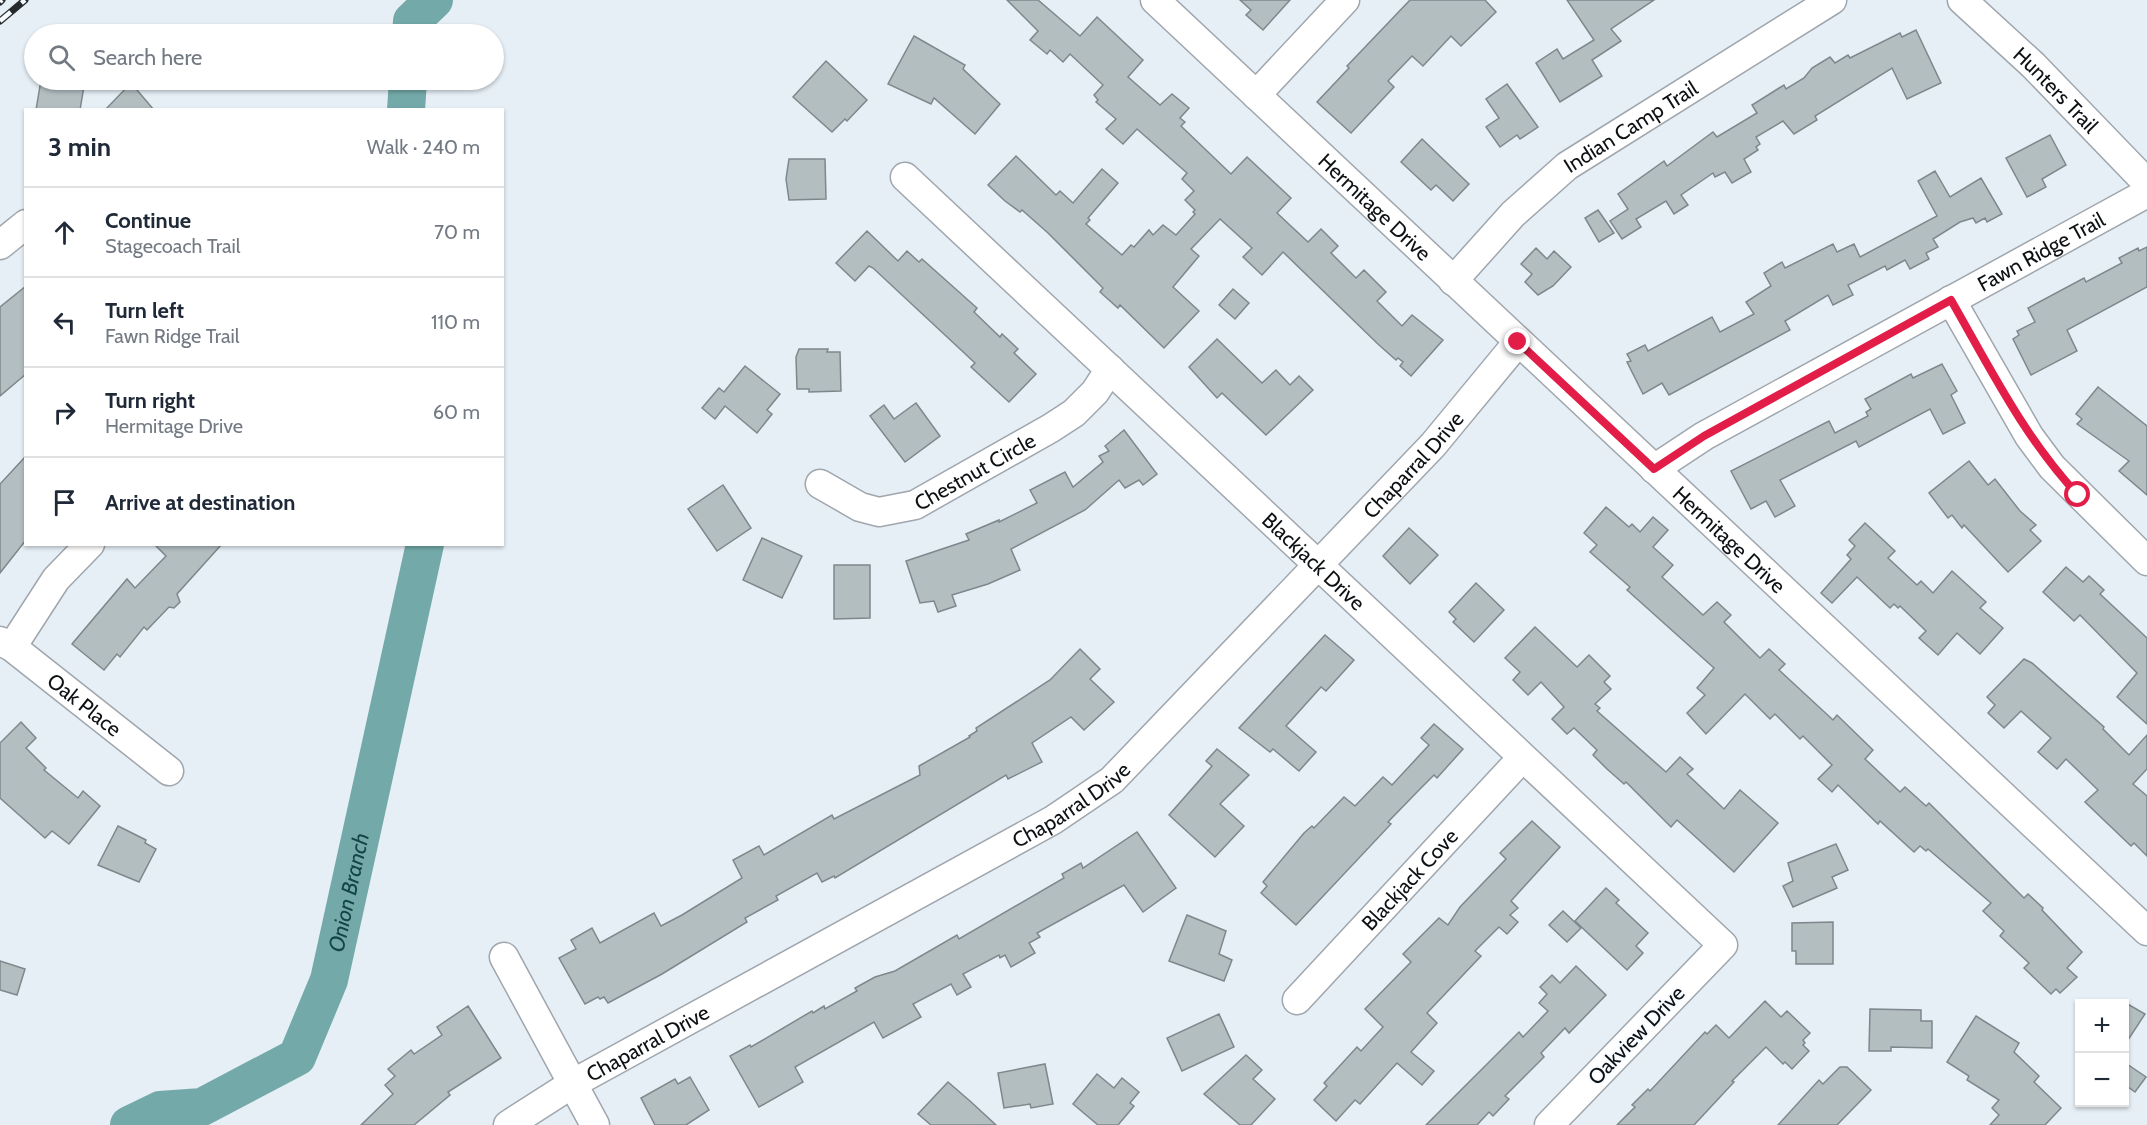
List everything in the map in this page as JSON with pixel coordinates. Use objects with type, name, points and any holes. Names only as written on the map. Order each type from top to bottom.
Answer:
[{"type":"street","name":"Hermitage Drive","points":[[1155,0],[2147,931]]},
{"type":"street","points":[[1256,96],[1345,0]]},
{"type":"street","name":"Indian Camp Trail","points":[[1453,281],[1513,214],[1567,166],[1832,0]]},
{"type":"street","name":"Hunters Trail","points":[[1962,0],[2033,65],[2147,183]]},
{"type":"street","name":"Blackjack Drive","points":[[905,177],[1723,945]]},
{"type":"street","name":"Fawn Ridge Trail","points":[[1654,469],[1704,436],[2147,193]]},
{"type":"street","points":[[0,246],[24,226]]},
{"type":"street","points":[[1951,300],[2029,436],[2052,467],[2147,561]]},
{"type":"street","name":"Chaparral Drive","points":[[508,1125],[572,1084],[1086,800],[1112,780],[1433,445],[1518,342]]},
{"type":"street","name":"Chestnut Circle","points":[[820,484],[860,507],[879,512],[915,504],[1074,413],[1095,392],[1110,369]]},
{"type":"street","points":[[6,644],[56,579],[88,546]]},
{"type":"street","name":"Oak Place","points":[[6,644],[169,771]]},
{"type":"street","name":"Blackjack Cove","points":[[1297,1000],[1522,758]]},
{"type":"street","name":"Oakview Drive","points":[[1549,1125],[1723,945]]},
{"type":"street","points":[[504,957],[594,1125]]},
{"type":"building","points":[[1007,0],[1038,0],[1080,36],[1097,17],[1143,60],[1128,77],[1160,105],[1172,94],[1189,108],[1180,118],[1185,122],[1181,126],[1231,174],[1247,157],[1291,198],[1277,213],[1308,242],[1321,229],[1338,246],[1331,253],[1356,278],[1364,270],[1386,292],[1377,301],[1402,326],[1412,315],[1443,340],[1411,376],[1400,366],[1403,362],[1398,358],[1396,360],[1379,345],[1283,252],[1262,275],[1243,257],[1252,248],[1220,219],[1191,249],[1199,256],[1173,287],[1199,311],[1164,348],[1120,305],[1118,308],[1100,292],[1103,288],[1048,233],[1022,210],[1020,212],[1005,201],[988,185],[1016,156],[1056,195],[1060,191],[1073,203],[1102,169],[1118,183],[1088,218],[1090,220],[1086,224],[1122,255],[1131,245],[1134,247],[1149,230],[1153,235],[1163,225],[1176,235],[1195,214],[1193,212],[1195,210],[1185,200],[1194,191],[1182,179],[1187,173],[1137,129],[1123,144],[1106,129],[1116,119],[1096,102],[1098,100],[1094,95],[1103,85],[1070,54],[1063,62],[1050,50],[1047,54],[1030,40],[1038,31]]},
{"type":"building","points":[[1240,0],[1290,0],[1263,30],[1246,15],[1251,10]]},
{"type":"building","points":[[1410,0],[1485,0],[1496,12],[1461,46],[1451,36],[1423,66],[1412,56],[1388,81],[1394,87],[1351,133],[1317,102],[1349,68],[1347,66]]},
{"type":"building","points":[[1567,0],[1654,0],[1611,29],[1621,41],[1592,60],[1602,76],[1560,102],[1536,63],[1557,49],[1563,59],[1594,40]]},
{"type":"building","points":[[1916,30],[1941,83],[1907,99],[1892,68],[1815,116],[1817,120],[1794,134],[1783,121],[1756,137],[1760,144],[1756,147],[1758,150],[1744,159],[1751,172],[1732,183],[1725,172],[1715,177],[1713,173],[1681,195],[1688,205],[1674,214],[1666,201],[1636,219],[1641,227],[1622,239],[1610,221],[1628,209],[1618,194],[1664,161],[1667,166],[1713,132],[1717,137],[1757,113],[1752,105],[1784,85],[1786,89],[1830,57],[1835,63],[1848,55],[1850,58],[1900,33],[1902,37]]},
{"type":"building","points":[[914,36],[965,65],[963,69],[1000,104],[975,134],[934,98],[931,104],[888,84]]},
{"type":"building","points":[[826,61],[867,100],[847,121],[845,119],[832,132],[793,97]]},
{"type":"building","points":[[1507,84],[1538,127],[1520,139],[1517,135],[1500,147],[1486,127],[1499,118],[1486,99]]},
{"type":"building","points":[[39,90],[83,90],[80,108],[36,108]]},
{"type":"building","points":[[124,90],[137,90],[152,108],[107,108]]},
{"type":"building","points":[[2050,135],[2066,165],[2042,179],[2046,187],[2027,197],[2006,158]]},
{"type":"building","points":[[1422,139],[1469,184],[1453,201],[1436,185],[1431,190],[1401,162]]},
{"type":"building","points":[[789,159],[825,159],[826,199],[789,200],[786,179]]},
{"type":"building","points":[[1935,171],[1950,197],[1981,178],[2002,214],[1987,222],[1985,218],[1976,223],[1973,218],[1960,222],[1933,239],[1938,247],[1926,253],[1929,259],[1910,269],[1905,260],[1887,270],[1885,266],[1848,285],[1853,295],[1833,305],[1828,295],[1785,321],[1790,330],[1669,395],[1662,383],[1643,394],[1627,362],[1631,361],[1627,354],[1645,345],[1648,351],[1712,317],[1720,332],[1754,314],[1746,302],[1771,286],[1764,273],[1782,262],[1785,268],[1833,244],[1837,252],[1854,244],[1860,257],[1937,216],[1918,181]]},
{"type":"building","points":[[1598,210],[1614,233],[1599,242],[1585,218]]},
{"type":"building","points":[[867,231],[898,261],[907,251],[919,262],[922,259],[977,308],[974,312],[1000,337],[1002,334],[1018,349],[1014,353],[1036,374],[1009,402],[971,367],[975,363],[873,268],[869,266],[855,281],[836,263]]},
{"type":"building","points":[[2147,247],[2147,287],[2067,330],[2077,351],[2031,375],[2013,339],[2019,335],[2017,331],[2035,322],[2028,308],[2084,278],[2086,282],[2122,263],[2119,258],[2138,248],[2139,251]]},
{"type":"building","points":[[1536,248],[1547,259],[1554,251],[1571,267],[1553,286],[1538,295],[1525,282],[1532,274],[1521,264]]},
{"type":"building","points":[[24,288],[24,376],[0,396],[0,307]]},
{"type":"building","points":[[1233,289],[1249,303],[1235,319],[1219,305]]},
{"type":"building","points":[[1217,339],[1262,383],[1276,370],[1290,385],[1299,376],[1313,390],[1266,435],[1222,393],[1217,398],[1189,367]]},
{"type":"building","points":[[799,349],[828,349],[827,352],[840,352],[841,391],[809,392],[809,389],[797,389],[796,357]]},
{"type":"building","points":[[1942,364],[1957,391],[1951,395],[1965,423],[1943,434],[1930,409],[1859,447],[1856,441],[1780,480],[1795,506],[1775,517],[1766,501],[1751,509],[1731,471],[1829,421],[1835,433],[1868,416],[1866,412],[1871,409],[1865,399],[1911,374],[1913,378]]},
{"type":"building","points":[[745,366],[780,394],[767,410],[772,414],[757,433],[725,406],[715,419],[702,408],[719,388],[724,392]]},
{"type":"building","points":[[2098,387],[2147,426],[2147,495],[2119,471],[2129,461],[2077,424],[2082,419],[2076,414]]},
{"type":"building","points":[[916,403],[940,436],[905,462],[870,416],[884,405],[894,419]]},
{"type":"building","points":[[1124,430],[1157,474],[1143,485],[1139,480],[1125,488],[1119,480],[1085,510],[1011,549],[1020,570],[988,584],[952,595],[956,606],[938,612],[934,601],[920,603],[906,561],[969,540],[966,534],[999,520],[999,522],[1037,503],[1030,490],[1065,472],[1073,487],[1103,462],[1099,456],[1109,451],[1105,446]]},
{"type":"building","points":[[24,458],[24,543],[0,573],[0,484]]},
{"type":"building","points":[[1969,461],[1988,485],[1995,479],[2020,511],[2036,525],[2030,530],[2041,541],[2008,572],[1964,525],[1962,528],[1952,515],[1948,518],[1929,493]]},
{"type":"building","points":[[723,485],[751,528],[717,551],[688,509]]},
{"type":"building","points":[[1606,507],[1629,527],[1632,524],[1640,532],[1653,517],[1668,530],[1653,547],[1673,565],[1662,577],[1703,615],[1717,602],[1731,615],[1724,622],[1760,658],[1769,649],[1785,664],[1779,670],[1833,720],[1837,715],[1873,750],[1865,759],[1900,792],[1905,787],[1926,806],[1929,803],[2024,898],[2028,894],[2043,908],[2042,910],[2082,952],[2067,968],[2077,977],[2060,993],[2056,989],[2051,994],[2024,968],[2029,963],[2000,936],[2004,931],[1983,911],[1991,903],[1928,849],[1926,851],[1920,846],[1914,852],[1880,821],[1878,824],[1838,785],[1832,792],[1818,779],[1832,765],[1803,736],[1800,739],[1775,714],[1770,719],[1745,694],[1706,734],[1687,713],[1705,695],[1697,688],[1714,668],[1627,590],[1630,587],[1590,552],[1597,545],[1584,533]]},
{"type":"building","points":[[1865,523],[1895,551],[1888,558],[1917,585],[1921,581],[1933,593],[1952,571],[1986,602],[1980,608],[2003,628],[1980,654],[1957,633],[1938,655],[1919,638],[1926,631],[1900,606],[1898,608],[1894,604],[1890,608],[1857,577],[1832,603],[1821,593],[1851,559],[1847,555],[1855,546],[1849,540]]},
{"type":"building","points":[[1409,528],[1438,555],[1410,584],[1383,556]]},
{"type":"building","points":[[762,538],[802,556],[782,598],[743,580]]},
{"type":"building","points":[[156,546],[220,546],[177,594],[180,602],[174,608],[169,607],[147,630],[144,627],[120,657],[117,654],[104,670],[72,644],[127,579],[135,588],[166,556]]},
{"type":"building","points":[[834,565],[870,565],[870,618],[834,619]]},
{"type":"building","points":[[2066,567],[2083,582],[2089,576],[2104,590],[2100,594],[2147,638],[2147,724],[2117,697],[2137,673],[2080,615],[2074,621],[2043,592]]},
{"type":"building","points":[[1476,583],[1504,610],[1474,642],[1453,622],[1456,619],[1449,612]]},
{"type":"building","points":[[1535,627],[1577,667],[1589,655],[1610,676],[1604,682],[1611,689],[1595,704],[1600,708],[1597,711],[1666,772],[1680,757],[1693,769],[1687,774],[1724,809],[1740,790],[1778,823],[1734,872],[1677,820],[1671,827],[1626,782],[1624,784],[1593,755],[1597,750],[1574,728],[1567,734],[1552,719],[1564,707],[1541,682],[1528,695],[1513,680],[1520,672],[1505,658]]},
{"type":"building","points":[[1325,635],[1354,660],[1326,691],[1321,687],[1286,726],[1316,752],[1299,771],[1273,749],[1270,752],[1239,728]]},
{"type":"building","points":[[1080,649],[1100,669],[1090,679],[1114,702],[1084,730],[1071,717],[1032,743],[1042,762],[1008,779],[1006,775],[835,878],[834,876],[822,882],[817,873],[776,896],[778,900],[745,918],[747,922],[662,974],[608,1003],[604,997],[600,999],[598,997],[585,1004],[559,958],[576,949],[571,940],[592,928],[600,943],[654,913],[661,926],[682,915],[742,878],[733,860],[759,846],[764,855],[832,815],[834,819],[920,775],[919,766],[970,737],[977,731],[976,728],[1050,680]]},
{"type":"building","points":[[2024,659],[2032,663],[2104,727],[2103,729],[2129,755],[2147,735],[2147,769],[2133,784],[2147,796],[2147,856],[2134,843],[2131,846],[2085,802],[2098,790],[2066,759],[2057,769],[2038,752],[2051,738],[2021,711],[2004,728],[1988,713],[1995,705],[1987,697]]},
{"type":"building","points":[[21,722],[36,738],[26,748],[46,768],[44,770],[78,798],[83,791],[100,806],[69,844],[52,831],[45,838],[0,798],[0,743]]},
{"type":"building","points":[[1434,724],[1463,749],[1437,778],[1434,775],[1388,822],[1391,824],[1296,925],[1261,893],[1267,886],[1263,882],[1304,833],[1312,826],[1314,828],[1344,797],[1355,806],[1383,777],[1392,785],[1429,745],[1421,738]]},
{"type":"building","points":[[1217,749],[1249,775],[1220,804],[1244,826],[1215,857],[1169,815],[1212,766],[1206,761]]},
{"type":"building","points":[[1532,821],[1560,847],[1511,901],[1518,908],[1510,915],[1518,922],[1507,934],[1499,927],[1475,951],[1481,956],[1427,1013],[1437,1023],[1411,1052],[1434,1071],[1422,1085],[1397,1063],[1360,1104],[1355,1100],[1336,1121],[1314,1100],[1327,1086],[1324,1083],[1357,1047],[1361,1051],[1383,1027],[1365,1009],[1411,962],[1403,954],[1439,918],[1448,925],[1460,907],[1506,859],[1500,853]]},
{"type":"building","points":[[118,826],[146,840],[145,843],[156,849],[139,882],[98,865]]},
{"type":"building","points":[[1137,832],[1176,888],[1143,912],[1124,885],[1037,933],[1040,937],[1029,943],[1035,953],[1011,967],[1005,955],[1000,958],[999,955],[963,974],[971,987],[957,995],[951,984],[913,1004],[921,1017],[883,1038],[874,1022],[795,1067],[803,1082],[759,1107],[730,1056],[750,1045],[751,1047],[812,1011],[813,1013],[824,1006],[825,1009],[857,991],[855,988],[875,977],[895,971],[957,935],[959,939],[1064,878],[1062,874],[1081,863],[1083,868]]},
{"type":"building","points":[[1836,844],[1848,870],[1832,877],[1837,888],[1793,907],[1783,886],[1793,881],[1788,863]]},
{"type":"building","points":[[1606,888],[1619,900],[1616,903],[1648,933],[1636,946],[1643,953],[1627,970],[1575,921]]},
{"type":"building","points":[[1563,911],[1581,928],[1567,942],[1549,925]]},
{"type":"building","points":[[1187,915],[1226,931],[1219,954],[1232,960],[1224,981],[1169,961]]},
{"type":"building","points":[[1833,922],[1833,964],[1796,964],[1796,951],[1792,951],[1792,923]]},
{"type":"building","points":[[0,961],[25,969],[17,995],[0,990]]},
{"type":"building","points":[[1576,966],[1606,995],[1569,1033],[1565,1028],[1541,1053],[1544,1057],[1505,1096],[1509,1099],[1493,1116],[1489,1112],[1477,1125],[1426,1125],[1519,1032],[1523,1037],[1548,1011],[1539,1003],[1547,994],[1540,987],[1552,975],[1560,983]]},
{"type":"building","points":[[1765,1001],[1781,1017],[1787,1011],[1810,1033],[1803,1040],[1805,1043],[1803,1045],[1809,1051],[1792,1069],[1785,1062],[1783,1064],[1766,1047],[1732,1081],[1734,1082],[1694,1125],[1617,1125],[1635,1107],[1632,1105],[1648,1089],[1650,1091],[1705,1032],[1707,1034],[1716,1025],[1729,1038]]},
{"type":"building","points":[[2129,1005],[2145,1014],[2129,1038]]},
{"type":"building","points":[[468,1006],[501,1058],[448,1092],[450,1095],[414,1125],[361,1125],[393,1094],[385,1085],[395,1076],[388,1069],[411,1050],[414,1054],[442,1035],[437,1027]]},
{"type":"building","points":[[1870,1009],[1921,1010],[1921,1021],[1932,1021],[1932,1048],[1891,1047],[1891,1051],[1869,1051]]},
{"type":"building","points":[[1219,1014],[1234,1047],[1182,1071],[1167,1038]]},
{"type":"building","points":[[1976,1016],[2019,1043],[2014,1052],[2039,1076],[2034,1082],[2061,1108],[2045,1125],[1990,1125],[1999,1115],[1992,1108],[1999,1100],[1967,1080],[1969,1076],[1947,1062]]},
{"type":"building","points":[[1246,1055],[1262,1070],[1253,1079],[1275,1099],[1251,1125],[1240,1125],[1204,1094]]},
{"type":"building","points":[[1045,1064],[1053,1104],[1031,1108],[1030,1104],[1004,1108],[998,1073]]},
{"type":"building","points":[[2129,1065],[2146,1077],[2135,1092],[2129,1088]]},
{"type":"building","points":[[1840,1067],[1847,1067],[1871,1090],[1837,1125],[1778,1125],[1819,1080],[1823,1084]]},
{"type":"building","points":[[1097,1074],[1114,1088],[1122,1078],[1139,1092],[1130,1103],[1134,1106],[1118,1125],[1098,1125],[1073,1104]]},
{"type":"building","points":[[690,1077],[709,1110],[686,1125],[655,1125],[641,1098],[675,1079],[678,1084]]},
{"type":"building","points":[[948,1082],[996,1125],[931,1125],[918,1114]]},
{"type":"waterway","name":"Onion Branch","points":[[412,24],[412,21],[434,0]]},
{"type":"waterway","name":"Onion Branch","points":[[406,108],[407,90]]},
{"type":"waterway","name":"Onion Branch","points":[[129,1125],[160,1110],[202,1107],[297,1057],[329,980],[425,546]]},
{"type":"railway","points":[[0,21],[25,0]]},
{"type":"route","points":[[1518,342],[1654,469],[1704,436],[1951,300],[2029,436],[2052,467],[2078,495]]}]
